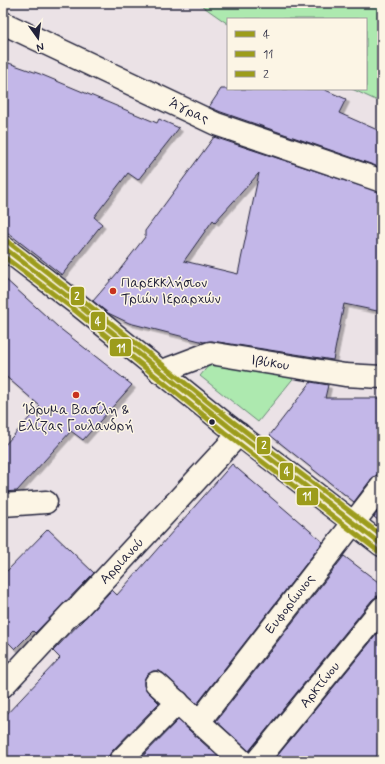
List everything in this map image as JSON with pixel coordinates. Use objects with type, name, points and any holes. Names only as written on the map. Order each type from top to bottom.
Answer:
[{"type":"street","name":"Άγρας","points":[[3,23],[216,124],[382,181]]},
{"type":"street","points":[[4,250],[76,303],[160,372],[382,545]]},
{"type":"street","name":"Ιβύκου","points":[[160,372],[210,353],[345,375],[382,377]]},
{"type":"street","name":"Αρριανού","points":[[3,686],[71,613],[78,608],[239,434]]},
{"type":"street","name":"Ευφορίωνος","points":[[199,722],[382,486]]},
{"type":"street","points":[[3,505],[46,502]]},
{"type":"street","name":"Αρκτίνου","points":[[257,761],[382,608]]},
{"type":"street","points":[[156,683],[242,761]]},
{"type":"street","points":[[120,761],[178,702]]},
{"type":"green space","points":[[198,3],[382,3],[382,103],[354,90],[367,90],[367,18],[227,18],[227,23]]},
{"type":"green space","points":[[213,360],[300,370],[258,422],[200,376]]},
{"type":"building","points":[[3,61],[40,74],[157,123],[159,119],[179,128],[138,180],[128,173],[94,217],[102,224],[62,275],[3,229]]},
{"type":"building","points":[[221,89],[325,90],[346,99],[339,113],[382,132],[382,168],[221,112],[209,107]]},
{"type":"building","points":[[214,137],[382,193],[382,312],[344,304],[333,360],[212,341],[204,342],[129,323],[108,313],[93,301],[145,237],[145,231]],"holes":[[[259,173],[238,274],[184,261],[213,220],[215,222]]]},
{"type":"building","name":"Ίδρυμα Βασίλη & Ελίζας Γουλανδρή","points":[[3,277],[58,327],[132,385],[83,440],[71,431],[17,491],[3,492],[3,447],[40,406],[3,374]]},
{"type":"building","points":[[311,382],[328,385],[325,398],[382,398],[382,474],[372,478],[354,502],[270,435]]},
{"type":"building","points":[[232,464],[323,542],[197,704],[164,674],[159,671],[153,671],[147,675],[144,680],[144,686],[159,703],[111,752],[108,761],[3,761],[3,718],[60,658],[53,651],[112,590],[117,595]]},
{"type":"building","points":[[382,506],[382,523],[374,517]]},
{"type":"building","points":[[48,529],[94,573],[35,633],[33,631],[15,649],[3,637],[3,575]]},
{"type":"building","points":[[344,556],[382,585],[382,596],[377,596],[372,600],[249,751],[216,721]]},
{"type":"building","points":[[382,628],[382,761],[273,761]]},
{"type":"building","points":[[178,720],[223,761],[138,761]]},
{"type":"transit line","name":"2","points":[[7,241],[232,421],[382,536]]},
{"type":"transit line","name":"4","points":[[3,247],[76,303],[228,426],[382,545]]},
{"type":"transit line","name":"11","points":[[3,256],[72,308],[224,432],[378,551]]},
{"type":"place","name":"Παρεκκλήσιον Τριών Ιεραρχών","points":[[113,291]]},
{"type":"place","name":"Ίδρυμα Βασίλη & Ελίζας Γουλανδρή","points":[[76,395]]}]
